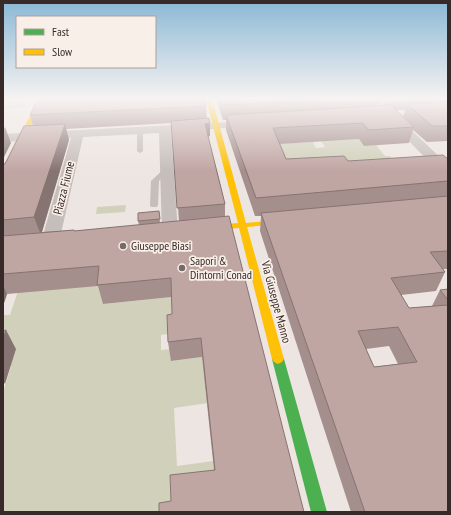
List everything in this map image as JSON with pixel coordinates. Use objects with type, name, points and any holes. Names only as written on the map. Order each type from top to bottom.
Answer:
[{"type":"street","points":[[3,178],[30,123]]},
{"type":"street","name":"Via Giuseppe Manno","points":[[215,123],[319,512]]},
{"type":"street","points":[[3,138],[259,123]]},
{"type":"street","points":[[391,123],[448,172]]},
{"type":"street","points":[[165,129],[170,232]]},
{"type":"street","name":"Piazza Fiume","points":[[49,242],[78,134]]},
{"type":"street","points":[[192,230],[300,220]]},
{"type":"lane","points":[[140,130],[140,151]]},
{"type":"lane","points":[[154,205],[155,181],[167,169]]},
{"type":"green space","points":[[359,139],[364,146],[376,145],[385,156],[390,156],[414,184],[281,182],[272,144],[313,142],[316,148],[325,147],[321,141]]},
{"type":"green space","points":[[126,205],[125,212],[96,214],[97,207]]},
{"type":"green space","points":[[101,285],[103,304],[173,297],[199,330],[161,335],[161,350],[171,349],[172,361],[202,357],[208,403],[174,408],[177,466],[213,461],[216,485],[174,512],[3,512],[3,392],[11,367],[3,351],[3,315],[10,315],[19,288],[69,288]]},
{"type":"building","points":[[171,123],[210,123],[205,124],[225,204],[177,208]]},
{"type":"building","points":[[229,123],[362,123],[273,128],[286,159],[344,156],[348,161],[443,155],[448,159],[448,181],[256,198]]},
{"type":"building","points":[[363,123],[410,123],[414,127],[368,130]]},
{"type":"building","points":[[429,123],[448,123],[448,126],[432,126]]},
{"type":"building","points":[[65,124],[34,217],[3,220],[3,166],[24,126]]},
{"type":"building","points":[[448,196],[448,251],[430,252],[445,272],[391,278],[409,308],[448,305],[448,512],[365,512],[261,213]],"holes":[[[398,327],[417,362],[374,367],[358,331]]]},
{"type":"building","points":[[159,211],[160,219],[138,221],[138,213]]},
{"type":"building","points":[[229,216],[304,512],[159,512],[159,503],[171,501],[170,475],[215,470],[201,338],[168,342],[167,315],[172,314],[171,278],[97,285],[99,266],[3,274],[3,236],[74,231]]},
{"type":"building","points":[[448,289],[448,300],[440,290]]},
{"type":"building","points":[[6,330],[3,338],[3,331]]},
{"type":"traffic: fast","points":[[278,359],[319,512]]},
{"type":"traffic: slow","points":[[3,178],[29,123]]},
{"type":"traffic: slow","points":[[215,123],[278,359]]},
{"type":"traffic: slow","points":[[201,229],[291,221]]},
{"type":"place","name":"Giuseppe Biasi","points":[[123,246]]},
{"type":"place","name":"Sapori & Dintorni Conad","points":[[182,268]]}]
